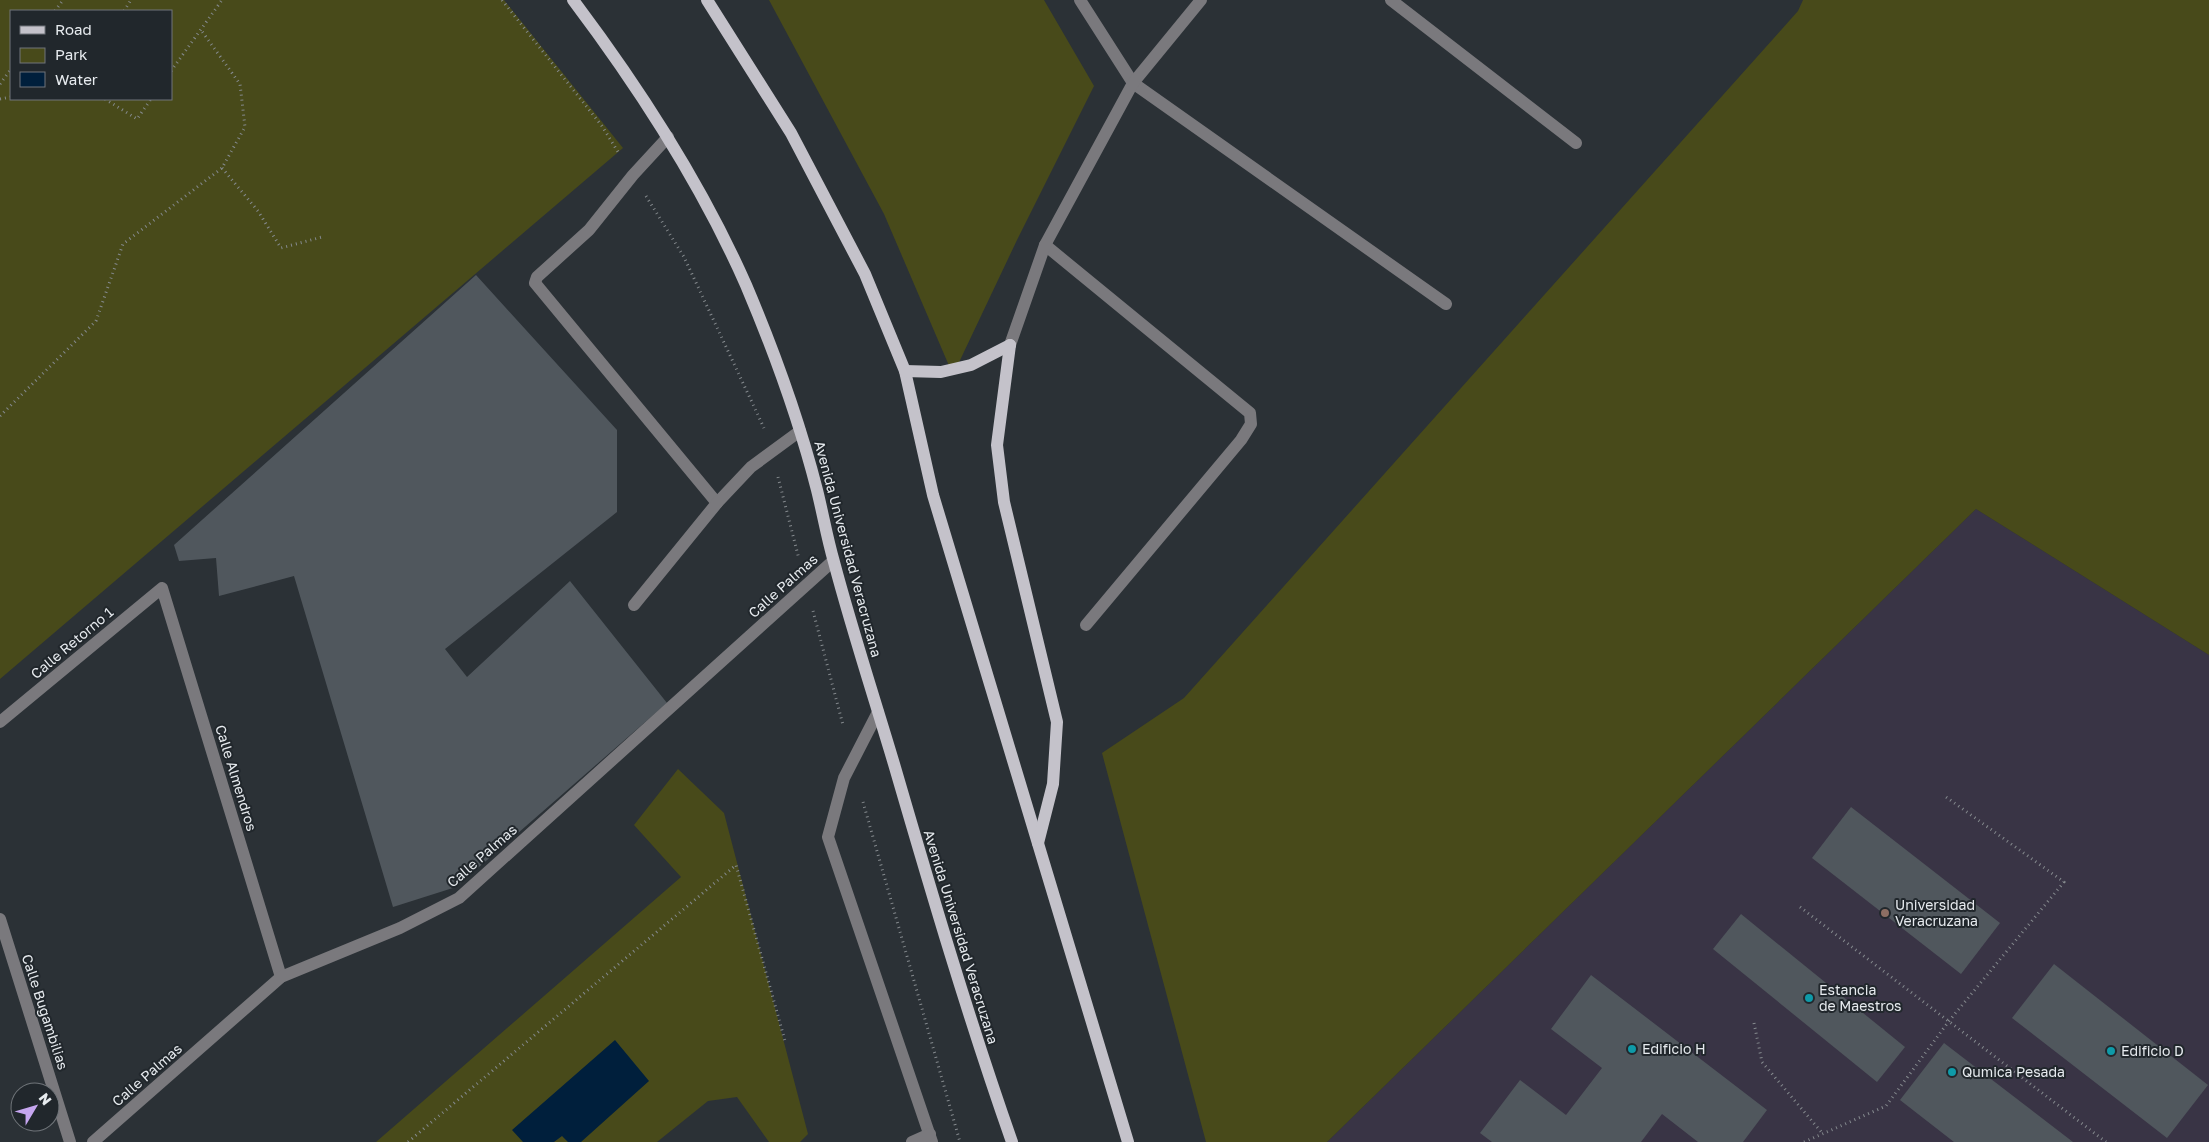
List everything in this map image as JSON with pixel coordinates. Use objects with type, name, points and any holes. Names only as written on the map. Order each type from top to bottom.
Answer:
[{"type":"main road","name":"Avenida Universidad Veracruzana","points":[[573,0],[609,48],[668,137],[713,217],[745,283],[773,351],[800,431],[817,490],[833,561],[878,712],[984,1061],[1012,1142]]},
{"type":"main road","points":[[706,0],[791,133],[865,274],[905,371],[933,495],[1128,1142]]},
{"type":"main road","points":[[905,371],[941,372],[971,365],[1010,345]]},
{"type":"main road","points":[[1010,345],[997,445],[1004,502],[1057,722],[1053,784],[1038,842]]},
{"type":"street","points":[[1080,0],[1133,84],[1446,304]]},
{"type":"street","points":[[1010,345],[1045,245],[1133,84],[1201,0]]},
{"type":"street","points":[[1391,0],[1576,143]]},
{"type":"street","points":[[668,137],[589,230],[536,277],[534,283],[717,503]]},
{"type":"street","points":[[1045,245],[1250,413],[1251,424],[1241,440],[1086,625]]},
{"type":"street","points":[[634,605],[717,503],[751,467],[800,431]]},
{"type":"street","name":"Calle Palmas","points":[[93,1142],[281,977],[400,928],[459,898],[833,561]]},
{"type":"street","name":"Calle Almendros","points":[[162,588],[281,977]]},
{"type":"street","name":"Calle Retorno 1","points":[[0,722],[162,588]]},
{"type":"street","points":[[878,712],[844,778],[828,837],[931,1138],[912,1142]]},
{"type":"street","name":"Calle Bugambilias","points":[[0,919],[70,1142]]},
{"type":"path","points":[[172,70],[222,0]]},
{"type":"path","points":[[502,0],[602,126],[684,257],[767,435],[876,853],[960,1142]]},
{"type":"path","points":[[0,416],[96,321],[123,244],[222,168],[245,127],[240,84],[201,30]]},
{"type":"path","points":[[0,84],[10,70]]},
{"type":"path","points":[[107,100],[137,119],[150,100]]},
{"type":"path","points":[[222,168],[258,211],[281,248],[322,237]]},
{"type":"path","points":[[1804,1142],[1886,1106],[1949,1021],[2064,882],[1946,797]]},
{"type":"path","points":[[408,1142],[736,865],[785,1041]]},
{"type":"path","points":[[1800,907],[2106,1142]]},
{"type":"path","points":[[1754,1023],[1762,1062],[1823,1134]]},
{"type":"shaded area","name":"Universidad Veracruzana","points":[[1976,509],[2209,655],[2209,1142],[1327,1142]]},
{"type":"green space","points":[[0,0],[504,0],[623,148],[0,679]]},
{"type":"green space","points":[[769,0],[1044,0],[1094,86],[1017,240],[953,375],[884,214]]},
{"type":"green space","points":[[1803,0],[2209,0],[2209,655],[1976,509],[1327,1142],[1206,1142],[1102,753],[1184,698],[1798,11]]},
{"type":"green space","points":[[678,769],[724,813],[808,1134],[800,1142],[769,1142],[737,1097],[708,1101],[657,1142],[376,1142],[681,877],[634,825]]},
{"type":"water","points":[[615,1040],[649,1081],[581,1142],[568,1142],[562,1136],[554,1142],[523,1142],[512,1130]]},
{"type":"building","points":[[476,275],[617,430],[617,512],[445,649],[467,677],[570,581],[667,703],[456,887],[393,907],[294,576],[219,596],[216,558],[179,561],[174,545]]},
{"type":"building","points":[[1851,807],[2000,923],[1961,974],[1812,858]]},
{"type":"building","name":"Estancia de Maestros","points":[[1741,914],[1905,1047],[1877,1082],[1713,949]]},
{"type":"building","name":"Edificio D","points":[[2054,964],[2208,1085],[2167,1138],[2012,1018]]},
{"type":"building","name":"Edificio H","points":[[1591,975],[1767,1110],[1743,1142],[1698,1142],[1662,1114],[1641,1142],[1492,1142],[1480,1133],[1520,1080],[1566,1115],[1602,1068],[1551,1029]]},
{"type":"building","name":"Qumica Pesada","points":[[1944,1043],[2073,1142],[1954,1142],[1900,1100]]},
{"type":"place","name":"Universidad Veracruzana","points":[[1885,913]]},
{"type":"place","name":"Estancia de Maestros","points":[[1809,998]]},
{"type":"place","name":"Edificio H","points":[[1632,1049]]},
{"type":"place","name":"Edificio D","points":[[2111,1051]]},
{"type":"place","name":"Qumica Pesada","points":[[1952,1072]]}]
